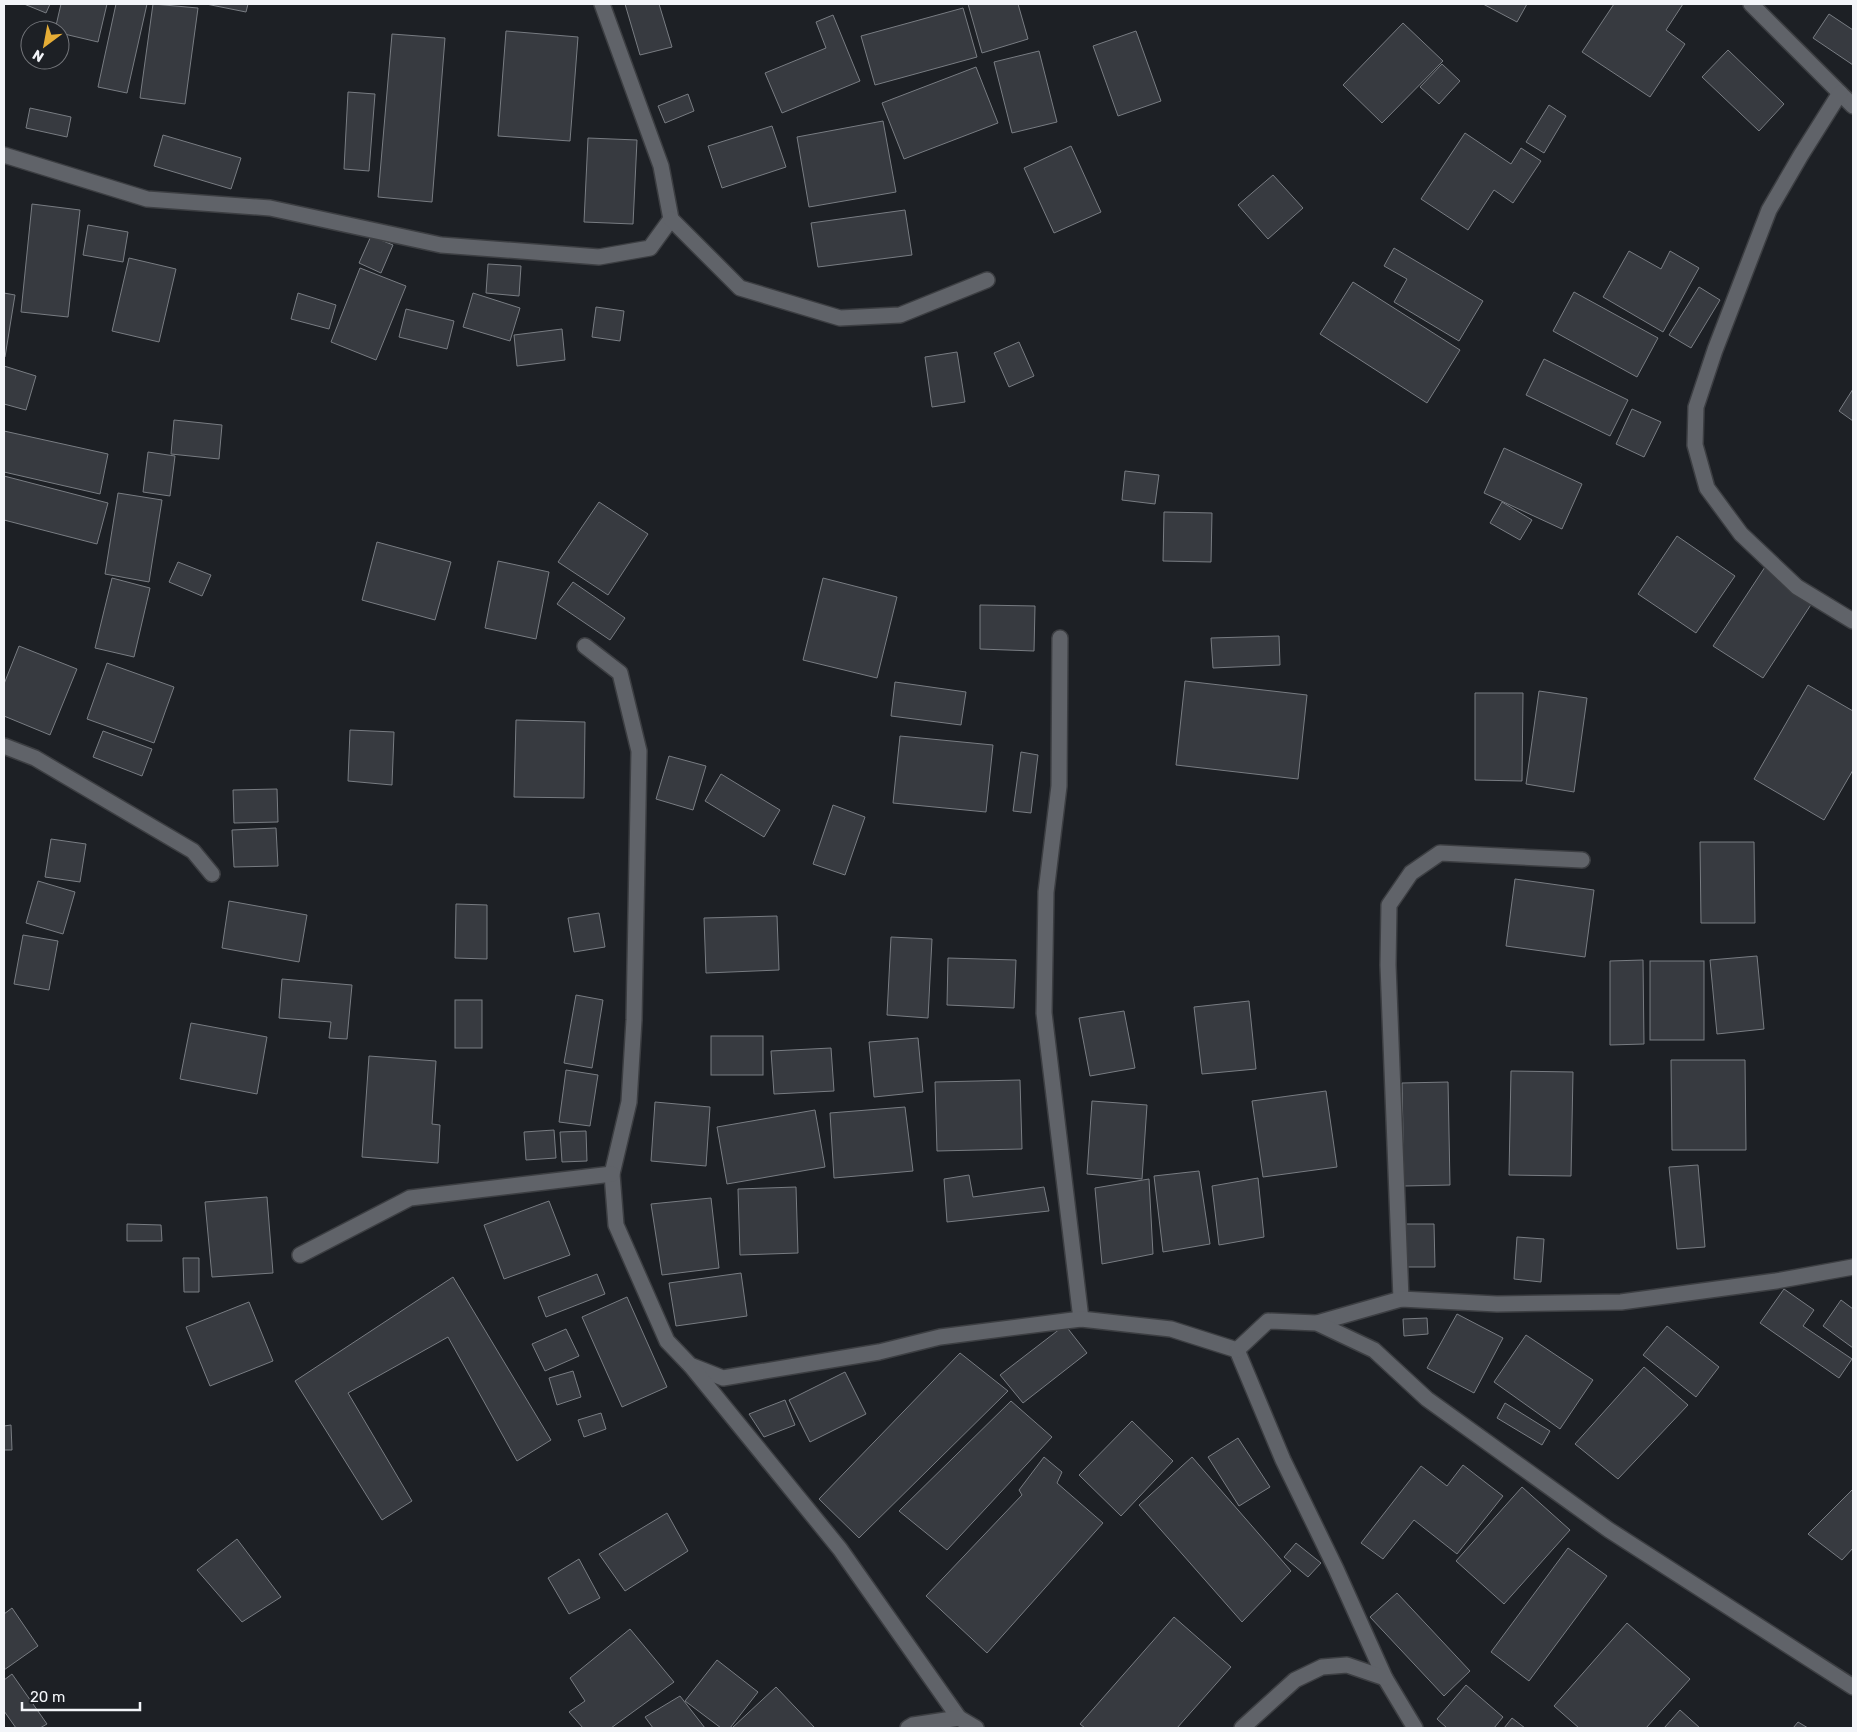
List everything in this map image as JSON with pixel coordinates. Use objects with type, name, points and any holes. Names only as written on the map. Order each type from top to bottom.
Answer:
[{"type":"street","points":[[602,4],[660,166],[671,220],[740,288],[840,318],[900,315],[987,280]]},
{"type":"street","points":[[1751,4],[1853,106]]},
{"type":"street","points":[[1840,93],[1769,210],[1715,350],[1696,407],[1695,445],[1707,488],[1741,534],[1797,587],[1853,621]]},
{"type":"street","points":[[4,155],[148,199],[270,208],[441,245],[600,257],[650,248],[671,220]]},
{"type":"street","points":[[1060,638],[1059,786],[1046,892],[1044,1014],[1081,1318]]},
{"type":"street","points":[[585,646],[620,673],[639,751],[632,1047],[629,1102],[612,1174],[616,1224],[668,1341],[690,1364],[840,1549],[959,1718],[976,1728]]},
{"type":"street","points":[[4,746],[34,758],[193,851],[212,874]]},
{"type":"street","points":[[1401,1299],[1388,965],[1389,905],[1411,873],[1440,853],[1582,860]]},
{"type":"street","points":[[300,1256],[410,1198],[612,1174]]},
{"type":"street","points":[[1237,1350],[1268,1322],[1317,1323],[1401,1299],[1497,1304],[1621,1302],[1776,1281],[1853,1267]]},
{"type":"street","points":[[690,1364],[722,1378],[878,1352],[940,1337],[1081,1318],[1171,1329],[1237,1350],[1283,1460],[1336,1569],[1385,1678],[1415,1728]]},
{"type":"street","points":[[1317,1323],[1374,1350],[1427,1399],[1609,1530],[1853,1687]]},
{"type":"street","points":[[1242,1728],[1295,1680],[1322,1667],[1347,1665],[1385,1678]]},
{"type":"street","points":[[908,1728],[913,1724],[959,1718]]},
{"type":"building","points":[[24,4],[50,4],[46,13]]},
{"type":"building","points":[[61,4],[107,4],[98,42],[70,35],[70,20],[57,20]]},
{"type":"building","points":[[116,4],[147,4],[127,93],[98,87]]},
{"type":"building","points":[[153,4],[198,8],[185,104],[140,98]]},
{"type":"building","points":[[206,4],[248,4],[246,12]]},
{"type":"building","points":[[625,4],[659,4],[672,47],[640,55]]},
{"type":"building","points":[[968,4],[1018,4],[1028,39],[982,53]]},
{"type":"building","points":[[1483,4],[1527,4],[1517,22]]},
{"type":"building","points":[[1614,4],[1683,4],[1666,30],[1685,44],[1650,97],[1582,52]]},
{"type":"building","points":[[963,8],[977,57],[875,85],[861,36]]},
{"type":"building","points":[[1829,14],[1853,30],[1853,65],[1813,38]]},
{"type":"building","points":[[833,15],[860,81],[782,113],[765,73],[826,48],[816,22]]},
{"type":"building","points":[[1403,23],[1443,61],[1382,123],[1343,85]]},
{"type":"building","points":[[506,31],[578,37],[570,141],[498,136]]},
{"type":"building","points":[[1136,31],[1161,101],[1118,116],[1093,46]]},
{"type":"building","points":[[392,34],[445,38],[432,202],[378,197]]},
{"type":"building","points":[[1728,50],[1784,104],[1759,131],[1702,77]]},
{"type":"building","points":[[1039,51],[1057,122],[1012,133],[994,62]]},
{"type":"building","points":[[1442,64],[1460,81],[1439,104],[1420,87]]},
{"type":"building","points":[[976,67],[998,123],[904,159],[882,103]]},
{"type":"building","points":[[348,92],[375,94],[369,171],[344,169]]},
{"type":"building","points":[[688,94],[694,111],[665,123],[658,106]]},
{"type":"building","points":[[1549,105],[1566,116],[1544,153],[1526,142]]},
{"type":"building","points":[[30,108],[71,117],[67,137],[26,128]]},
{"type":"building","points":[[883,121],[896,192],[809,207],[797,137]]},
{"type":"building","points":[[772,126],[786,167],[722,188],[708,146]]},
{"type":"building","points":[[1465,133],[1511,164],[1521,148],[1541,161],[1513,203],[1494,190],[1468,230],[1421,199]]},
{"type":"building","points":[[163,135],[241,158],[231,189],[154,166]]},
{"type":"building","points":[[588,138],[637,140],[633,224],[584,222]]},
{"type":"building","points":[[1071,146],[1101,212],[1054,233],[1024,168]]},
{"type":"building","points":[[1273,175],[1303,208],[1268,239],[1238,205]]},
{"type":"building","points":[[32,204],[80,210],[68,317],[21,312]]},
{"type":"building","points":[[905,210],[912,255],[818,267],[811,223]]},
{"type":"building","points":[[88,225],[128,232],[123,262],[83,255]]},
{"type":"building","points":[[371,236],[393,245],[381,273],[359,263]]},
{"type":"building","points":[[1394,248],[1483,301],[1459,341],[1394,302],[1407,279],[1384,266]]},
{"type":"building","points":[[1629,251],[1661,269],[1670,251],[1699,268],[1663,332],[1603,297]]},
{"type":"building","points":[[129,258],[176,269],[159,342],[112,331]]},
{"type":"building","points":[[488,264],[521,266],[519,296],[486,293]]},
{"type":"building","points":[[360,268],[406,286],[376,360],[331,342]]},
{"type":"building","points":[[1353,282],[1460,350],[1427,403],[1320,334]]},
{"type":"building","points":[[1699,287],[1720,300],[1691,348],[1669,335]]},
{"type":"building","points":[[1574,292],[1658,338],[1637,377],[1553,331]]},
{"type":"building","points":[[4,293],[15,295],[5,357],[4,357]]},
{"type":"building","points":[[298,293],[336,305],[329,329],[291,319]]},
{"type":"building","points":[[473,293],[520,308],[510,341],[463,327]]},
{"type":"building","points":[[596,307],[624,311],[620,341],[592,337]]},
{"type":"building","points":[[406,309],[454,321],[447,349],[399,337]]},
{"type":"building","points":[[562,329],[565,360],[517,366],[514,335]]},
{"type":"building","points":[[1019,342],[1034,376],[1009,387],[994,353]]},
{"type":"building","points":[[957,352],[965,402],[932,407],[925,357]]},
{"type":"building","points":[[1544,359],[1628,400],[1610,436],[1526,395]]},
{"type":"building","points":[[4,366],[36,376],[26,410],[4,404]]},
{"type":"building","points":[[1853,389],[1853,421],[1839,411]]},
{"type":"building","points":[[1632,409],[1661,422],[1644,457],[1616,444]]},
{"type":"building","points":[[174,420],[222,425],[219,459],[171,454]]},
{"type":"building","points":[[4,431],[108,454],[100,494],[4,472]]},
{"type":"building","points":[[1504,448],[1582,484],[1562,529],[1484,493]]},
{"type":"building","points":[[148,452],[175,456],[170,496],[143,492]]},
{"type":"building","points":[[1125,471],[1159,475],[1155,504],[1122,500]]},
{"type":"building","points":[[4,476],[108,503],[97,544],[4,520]]},
{"type":"building","points":[[118,493],[162,500],[149,582],[105,574]]},
{"type":"building","points":[[599,502],[648,534],[608,595],[558,562]]},
{"type":"building","points":[[1502,502],[1532,520],[1520,540],[1490,523]]},
{"type":"building","points":[[1164,512],[1212,513],[1211,562],[1163,561]]},
{"type":"building","points":[[1677,536],[1735,576],[1696,633],[1638,594]]},
{"type":"building","points":[[377,542],[451,562],[435,620],[362,600]]},
{"type":"building","points":[[498,561],[549,572],[536,639],[485,628]]},
{"type":"building","points":[[178,562],[211,575],[202,596],[169,582]]},
{"type":"building","points":[[1765,567],[1814,600],[1763,678],[1713,646]]},
{"type":"building","points":[[112,578],[150,588],[134,657],[95,648]]},
{"type":"building","points":[[823,578],[897,597],[877,678],[803,660]]},
{"type":"building","points":[[573,582],[625,618],[610,640],[557,604]]},
{"type":"building","points":[[980,605],[1035,606],[1034,651],[980,649]]},
{"type":"building","points":[[1279,636],[1280,665],[1213,668],[1211,638]]},
{"type":"building","points":[[19,646],[77,669],[50,735],[4,716],[4,684]]},
{"type":"building","points":[[107,663],[174,687],[154,743],[87,719]]},
{"type":"building","points":[[1185,681],[1307,695],[1298,779],[1176,765]]},
{"type":"building","points":[[895,682],[966,692],[961,725],[891,716]]},
{"type":"building","points":[[1808,685],[1853,711],[1853,770],[1824,820],[1754,779]]},
{"type":"building","points":[[1539,691],[1587,698],[1574,792],[1526,784]]},
{"type":"building","points":[[1475,693],[1523,693],[1522,781],[1475,780]]},
{"type":"building","points":[[516,720],[585,722],[584,798],[514,797]]},
{"type":"building","points":[[350,730],[394,732],[392,785],[348,781]]},
{"type":"building","points":[[103,731],[152,749],[142,776],[93,757]]},
{"type":"building","points":[[900,736],[993,745],[986,812],[893,803]]},
{"type":"building","points":[[1021,752],[1038,755],[1031,813],[1013,811]]},
{"type":"building","points":[[669,756],[706,766],[693,810],[656,799]]},
{"type":"building","points":[[721,774],[780,810],[764,837],[705,801]]},
{"type":"building","points":[[277,789],[278,822],[234,823],[233,790]]},
{"type":"building","points":[[833,805],[865,817],[845,875],[813,864]]},
{"type":"building","points":[[276,828],[278,866],[234,867],[232,830]]},
{"type":"building","points":[[51,839],[86,844],[80,882],[45,877]]},
{"type":"building","points":[[1700,842],[1754,842],[1755,923],[1701,923]]},
{"type":"building","points":[[1515,879],[1594,890],[1585,957],[1506,946]]},
{"type":"building","points":[[38,881],[75,892],[63,934],[26,923]]},
{"type":"building","points":[[229,901],[307,915],[299,962],[222,948]]},
{"type":"building","points":[[456,904],[487,905],[487,959],[455,958]]},
{"type":"building","points":[[599,913],[605,947],[574,952],[568,918]]},
{"type":"building","points":[[777,916],[779,970],[706,973],[704,918]]},
{"type":"building","points":[[23,935],[58,941],[49,990],[14,984]]},
{"type":"building","points":[[891,937],[932,939],[928,1018],[887,1015]]},
{"type":"building","points":[[1757,956],[1764,1029],[1717,1034],[1710,960]]},
{"type":"building","points":[[948,958],[1016,960],[1014,1008],[947,1005]]},
{"type":"building","points":[[1643,960],[1644,1044],[1610,1045],[1610,961]]},
{"type":"building","points":[[1650,961],[1704,961],[1704,1040],[1650,1040]]},
{"type":"building","points":[[282,979],[352,985],[347,1039],[329,1038],[331,1022],[279,1018]]},
{"type":"building","points":[[576,995],[603,1000],[592,1068],[564,1063]]},
{"type":"building","points":[[455,1000],[482,1000],[482,1048],[455,1048]]},
{"type":"building","points":[[1249,1001],[1256,1069],[1202,1074],[1194,1007]]},
{"type":"building","points":[[1124,1011],[1135,1068],[1090,1076],[1079,1018]]},
{"type":"building","points":[[191,1023],[267,1037],[257,1094],[180,1079]]},
{"type":"building","points":[[711,1036],[763,1036],[763,1075],[711,1075]]},
{"type":"building","points":[[918,1038],[923,1092],[874,1097],[869,1042]]},
{"type":"building","points":[[831,1048],[834,1091],[774,1094],[771,1051]]},
{"type":"building","points":[[369,1056],[436,1061],[432,1124],[440,1125],[438,1163],[362,1157]]},
{"type":"building","points":[[1671,1060],[1745,1060],[1746,1150],[1672,1150]]},
{"type":"building","points":[[566,1070],[598,1075],[590,1126],[559,1122]]},
{"type":"building","points":[[1511,1071],[1573,1072],[1571,1176],[1509,1175]]},
{"type":"building","points":[[1020,1080],[1022,1149],[937,1151],[935,1082]]},
{"type":"building","points":[[1448,1082],[1450,1185],[1404,1186],[1402,1083]]},
{"type":"building","points":[[1326,1091],[1337,1167],[1263,1177],[1252,1101]]},
{"type":"building","points":[[1092,1101],[1147,1105],[1142,1179],[1087,1174]]},
{"type":"building","points":[[655,1102],[710,1107],[706,1166],[651,1161]]},
{"type":"building","points":[[905,1107],[913,1171],[834,1178],[830,1113]]},
{"type":"building","points":[[815,1110],[825,1167],[727,1184],[717,1127]]},
{"type":"building","points":[[554,1130],[556,1158],[526,1160],[524,1132]]},
{"type":"building","points":[[586,1131],[587,1161],[562,1162],[560,1132]]},
{"type":"building","points":[[1698,1165],[1705,1247],[1677,1249],[1669,1167]]},
{"type":"building","points":[[1199,1171],[1210,1244],[1163,1252],[1154,1176]]},
{"type":"building","points":[[969,1175],[973,1197],[1044,1187],[1049,1211],[947,1222],[944,1179]]},
{"type":"building","points":[[1258,1178],[1264,1237],[1219,1245],[1212,1186]]},
{"type":"building","points":[[1149,1179],[1153,1254],[1102,1264],[1095,1188]]},
{"type":"building","points":[[796,1187],[798,1253],[740,1255],[738,1189]]},
{"type":"building","points":[[267,1197],[273,1273],[212,1277],[205,1202]]},
{"type":"building","points":[[711,1198],[719,1268],[662,1275],[651,1204]]},
{"type":"building","points":[[549,1201],[570,1255],[504,1279],[484,1225]]},
{"type":"building","points":[[127,1224],[161,1225],[162,1241],[127,1241]]},
{"type":"building","points":[[1404,1224],[1434,1224],[1435,1267],[1404,1267]]},
{"type":"building","points":[[1517,1237],[1544,1239],[1541,1282],[1514,1279]]},
{"type":"building","points":[[183,1258],[199,1258],[199,1292],[184,1292]]},
{"type":"building","points":[[741,1273],[747,1316],[676,1326],[669,1283]]},
{"type":"building","points":[[597,1274],[605,1294],[546,1317],[538,1297]]},
{"type":"building","points":[[453,1277],[551,1440],[517,1461],[448,1337],[348,1393],[412,1501],[382,1520],[295,1381]]},
{"type":"building","points":[[1784,1289],[1814,1310],[1803,1326],[1852,1359],[1839,1378],[1760,1323]]},
{"type":"building","points":[[627,1297],[667,1387],[622,1407],[582,1317]]},
{"type":"building","points":[[1841,1300],[1853,1309],[1853,1348],[1823,1326]]},
{"type":"building","points":[[249,1302],[273,1361],[210,1386],[186,1327]]},
{"type":"building","points":[[1457,1314],[1503,1338],[1474,1393],[1427,1368]]},
{"type":"building","points":[[1427,1318],[1428,1334],[1404,1336],[1403,1319]]},
{"type":"building","points":[[1065,1325],[1087,1353],[1023,1403],[1000,1375]]},
{"type":"building","points":[[1667,1326],[1719,1367],[1696,1397],[1643,1355]]},
{"type":"building","points":[[566,1329],[579,1356],[545,1371],[532,1344]]},
{"type":"building","points":[[1526,1335],[1593,1380],[1560,1429],[1494,1382]]},
{"type":"building","points":[[960,1353],[1008,1391],[859,1538],[819,1499]]},
{"type":"building","points":[[1644,1367],[1688,1405],[1618,1479],[1575,1444]]},
{"type":"building","points":[[573,1371],[581,1397],[557,1405],[549,1378]]},
{"type":"building","points":[[845,1372],[866,1414],[810,1442],[789,1400]]},
{"type":"building","points":[[785,1400],[795,1425],[764,1437],[749,1414]]},
{"type":"building","points":[[1011,1401],[1052,1437],[947,1550],[899,1511]]},
{"type":"building","points":[[1505,1403],[1550,1431],[1542,1445],[1497,1418]]},
{"type":"building","points":[[601,1413],[606,1429],[584,1437],[578,1420]]},
{"type":"building","points":[[1132,1421],[1173,1461],[1121,1516],[1079,1475]]},
{"type":"building","points":[[11,1425],[12,1450],[4,1450],[4,1426]]},
{"type":"building","points":[[1238,1438],[1270,1487],[1239,1506],[1208,1457]]},
{"type":"building","points":[[1044,1457],[1062,1472],[1057,1483],[1103,1523],[987,1653],[926,1596],[1022,1495],[1019,1490]]},
{"type":"building","points":[[1192,1457],[1291,1571],[1242,1622],[1139,1505]]},
{"type":"building","points":[[1463,1465],[1503,1496],[1457,1554],[1414,1520],[1383,1559],[1361,1543],[1421,1466],[1447,1486]]},
{"type":"building","points":[[1522,1487],[1570,1530],[1504,1604],[1456,1561]]},
{"type":"building","points":[[1853,1489],[1853,1548],[1842,1560],[1808,1534]]},
{"type":"building","points":[[667,1513],[688,1551],[625,1591],[599,1554]]},
{"type":"building","points":[[237,1539],[281,1597],[242,1622],[197,1570]]},
{"type":"building","points":[[1296,1543],[1321,1563],[1308,1577],[1284,1557]]},
{"type":"building","points":[[1568,1548],[1607,1576],[1529,1681],[1491,1652]]},
{"type":"building","points":[[579,1559],[600,1598],[569,1614],[548,1578]]},
{"type":"building","points":[[1397,1593],[1470,1671],[1444,1696],[1370,1617]]},
{"type":"building","points":[[12,1608],[38,1646],[4,1670],[4,1614]]},
{"type":"building","points":[[1174,1617],[1231,1667],[1177,1728],[1085,1728],[1080,1724]]},
{"type":"building","points":[[1627,1623],[1690,1679],[1646,1728],[1579,1728],[1554,1706]]},
{"type":"building","points":[[630,1629],[674,1682],[611,1728],[583,1728],[569,1712],[585,1701],[570,1678]]},
{"type":"building","points":[[717,1660],[758,1692],[730,1728],[721,1728],[685,1701]]},
{"type":"building","points":[[12,1674],[47,1724],[40,1728],[16,1728],[4,1711],[4,1680]]},
{"type":"building","points":[[1466,1685],[1503,1717],[1494,1728],[1447,1728],[1437,1719]]},
{"type":"building","points":[[776,1687],[815,1728],[732,1728]]},
{"type":"building","points":[[680,1696],[705,1728],[653,1728],[645,1717]]},
{"type":"building","points":[[1680,1710],[1700,1728],[1664,1728]]},
{"type":"building","points":[[1512,1718],[1525,1728],[1504,1728]]},
{"type":"building","points":[[1798,1722],[1808,1728],[1793,1728]]}]
